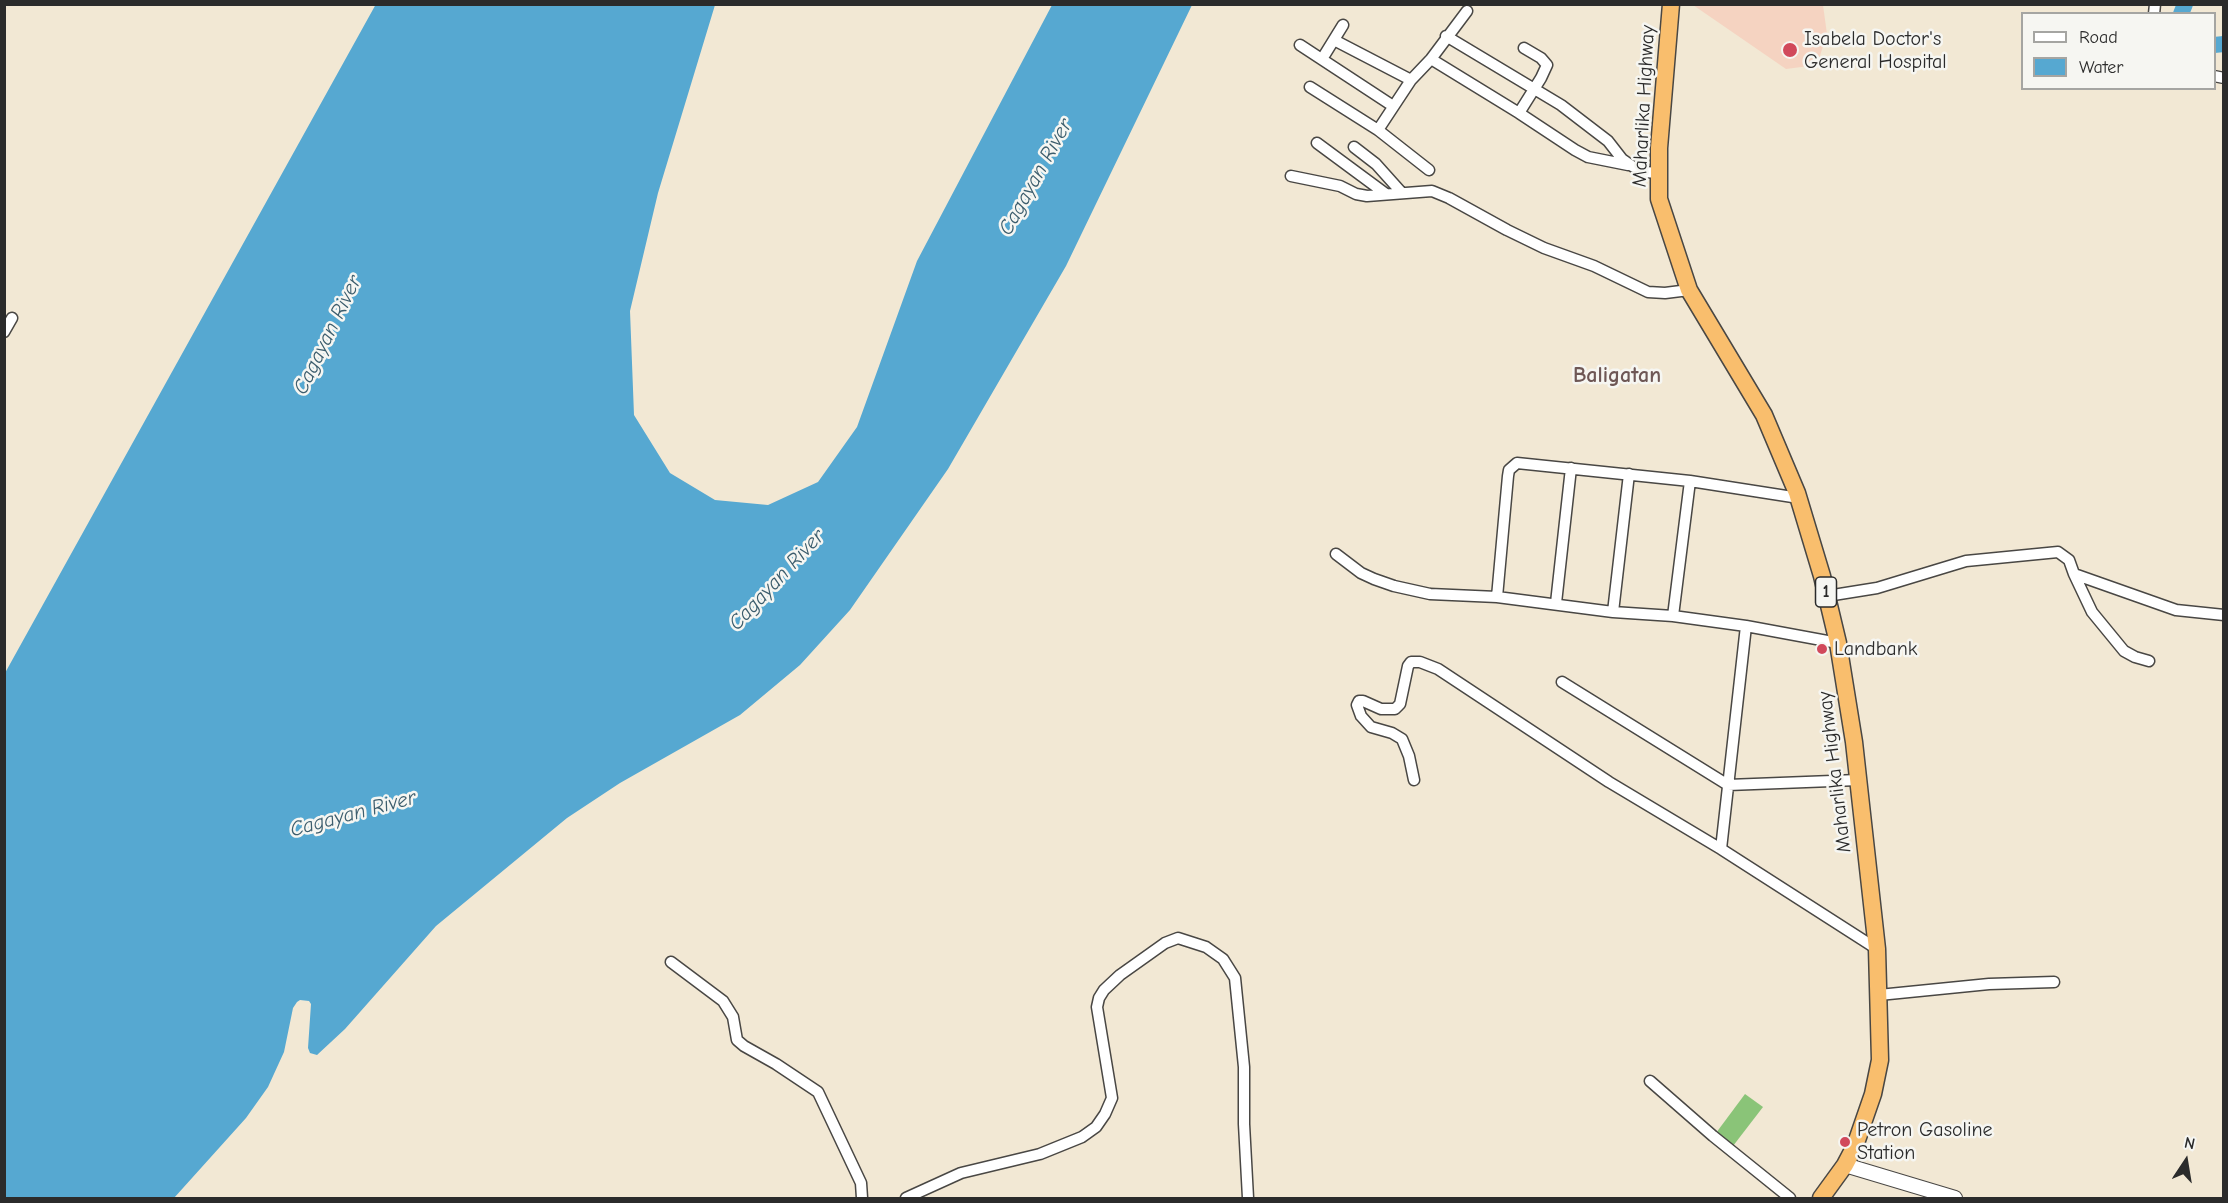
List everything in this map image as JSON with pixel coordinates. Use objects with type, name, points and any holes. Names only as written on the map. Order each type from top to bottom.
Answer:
[{"type":"highway","name":"Maharlika Highway","points":[[1667,6],[1658,173],[1659,199],[1689,290],[1764,415],[1799,498],[1838,643],[1852,731],[1877,949],[1880,1060],[1863,1125],[1845,1165],[1821,1198]]},
{"type":"street","points":[[1378,130],[1411,80],[1467,11]]},
{"type":"street","points":[[1322,59],[1343,25]]},
{"type":"street","points":[[1446,36],[1561,105],[1608,141],[1622,159],[1632,166]]},
{"type":"street","points":[[1334,40],[1411,80]]},
{"type":"street","points":[[1300,45],[1393,106]]},
{"type":"street","points":[[1520,113],[1547,65],[1542,58],[1524,48]]},
{"type":"street","points":[[1431,58],[1588,157],[1658,173]]},
{"type":"street","points":[[1310,87],[1378,130],[1429,170]]},
{"type":"street","points":[[1317,143],[1386,194]]},
{"type":"street","points":[[1354,147],[1376,164],[1401,193]]},
{"type":"street","points":[[1291,176],[1340,186],[1356,194],[1367,196],[1432,191],[1544,248],[1594,266],[1648,292],[1665,293],[1689,290]]},
{"type":"street","points":[[4,332],[12,318]]},
{"type":"street","points":[[1497,597],[1509,470],[1517,463],[1690,481],[1799,498]]},
{"type":"street","points":[[1556,603],[1571,468]]},
{"type":"street","points":[[1613,612],[1629,474]]},
{"type":"street","points":[[1672,616],[1690,481]]},
{"type":"street","points":[[1827,596],[1877,588],[1966,561],[2058,552],[2069,560],[2092,612],[2124,651],[2149,661]]},
{"type":"street","points":[[1336,554],[1361,573],[1394,586],[1430,594],[1497,597],[1613,612],[1672,616],[1746,626],[1838,643]]},
{"type":"street","points":[[2074,574],[2176,610],[2223,615]]},
{"type":"street","points":[[1721,849],[1746,626]]},
{"type":"street","points":[[1414,780],[1409,756],[1402,740],[1392,733],[1371,727],[1361,716],[1357,705],[1359,701],[1363,701],[1381,709],[1395,709],[1400,704],[1408,666],[1411,662],[1420,662],[1438,669],[1609,782],[1721,849],[1877,949]]},
{"type":"street","points":[[1562,682],[1728,785],[1858,780]]},
{"type":"street","points":[[906,1198],[961,1173],[1040,1154],[1082,1137],[1096,1127],[1106,1114],[1112,1098],[1097,1007],[1099,998],[1120,975],[1165,943],[1178,938],[1206,947],[1223,959],[1235,978],[1244,1067],[1248,1198]]},
{"type":"street","points":[[671,962],[723,1001],[733,1017],[737,1040],[818,1092],[861,1183],[862,1198]]},
{"type":"street","points":[[1879,995],[1989,984],[2054,982]]},
{"type":"street","points":[[1650,1081],[1713,1136],[1790,1198]]},
{"type":"street","points":[[1845,1165],[1955,1198]]},
{"type":"shaded area","name":"Isabela Doctor's General Hospital","points":[[1693,5],[1823,5],[1827,34],[1817,65],[1786,69]]},
{"type":"green space","points":[[1745,1094],[1763,1107],[1733,1146],[1716,1133]]},
{"type":"water","name":"Cagayan River","points":[[376,4],[715,5],[658,193],[630,311],[634,415],[670,473],[715,500],[768,505],[818,482],[857,427],[917,261],[1052,5],[1192,5],[1066,266],[948,469],[850,610],[800,665],[740,715],[620,783],[567,818],[436,926],[345,1029],[317,1055],[310,1053],[308,1048],[311,1004],[309,1001],[297,1002],[293,1008],[284,1052],[268,1087],[246,1118],[174,1198],[5,1198],[5,673]]},
{"type":"waterway","points":[[2182,12],[2185,4]]},
{"type":"waterway","points":[[2216,45],[2224,44]]},
{"type":"place","name":"Isabela Doctor's General Hospital","points":[[1790,50]]},
{"type":"place","name":"Landbank","points":[[1822,649]]},
{"type":"place","name":"Petron Gasoline Station","points":[[1845,1142]]},
{"type":"district","name":"Baligatan","points":[[1617,376]]}]
